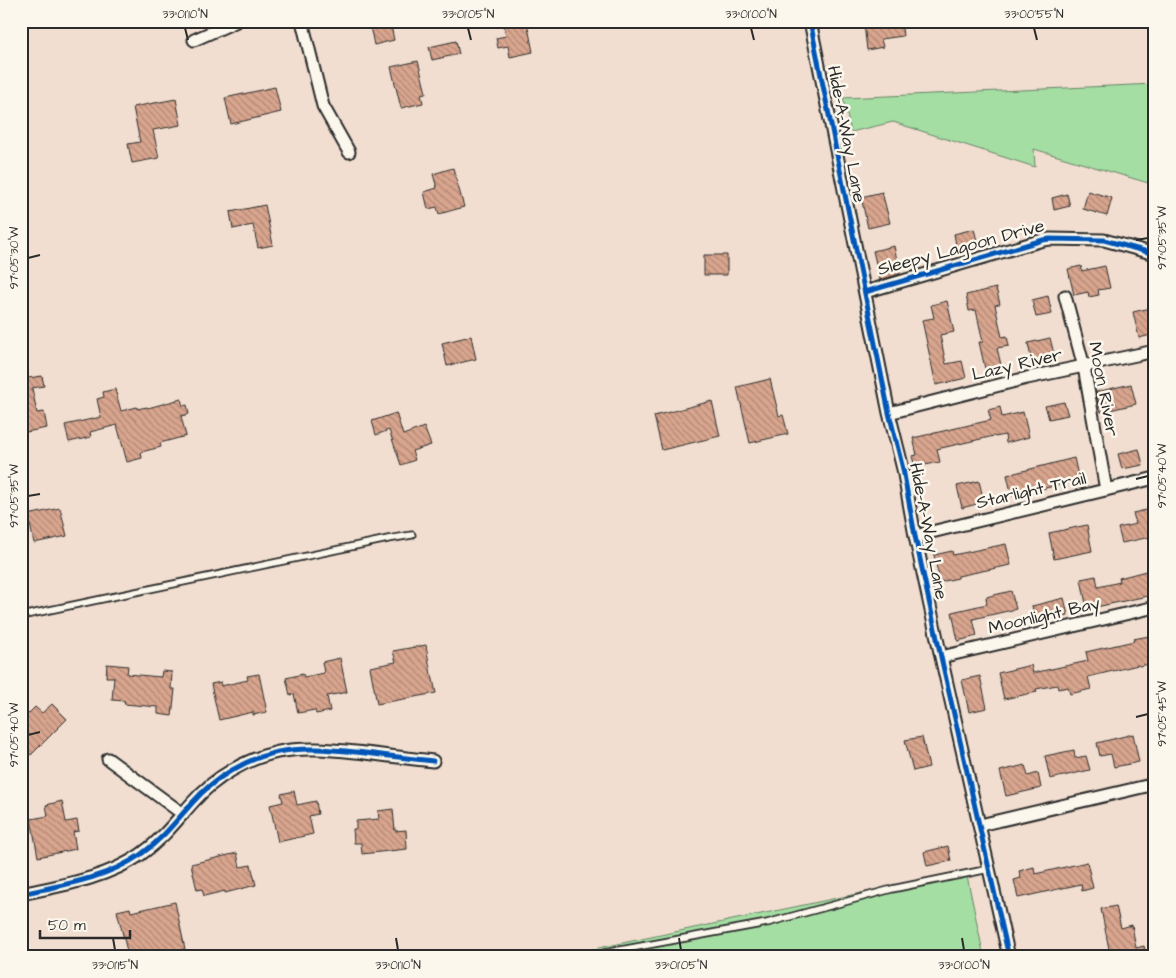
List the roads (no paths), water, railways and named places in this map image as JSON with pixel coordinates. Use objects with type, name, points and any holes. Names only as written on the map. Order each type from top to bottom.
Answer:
[{"type":"street","points":[[194,40],[238,21]]},
{"type":"street","points":[[302,21],[324,106],[349,152]]},
{"type":"street","name":"Hide-A-Way Lane","points":[[810,21],[889,413],[903,469],[915,536],[1009,957]]},
{"type":"street","name":"Sleepy Lagoon Drive","points":[[865,292],[1042,240],[1104,240],[1155,254]]},
{"type":"street","name":"Moon River","points":[[1065,296],[1084,367],[1106,490]]},
{"type":"street","name":"Lazy River","points":[[889,413],[1027,378],[1155,351]]},
{"type":"street","name":"Starlight Trail","points":[[915,536],[1155,478]]},
{"type":"street","name":"Moonlight Bay","points":[[941,657],[1155,607]]},
{"type":"street","points":[[21,894],[87,879],[114,870],[151,847],[200,795],[216,781],[249,762],[277,752],[325,748],[433,761]]},
{"type":"street","points":[[108,759],[183,814]]},
{"type":"street","points":[[980,825],[1155,784]]},
{"type":"lane","points":[[21,616],[412,536]]},
{"type":"lane","points":[[600,957],[604,953],[767,923],[892,889],[989,869]]}]
